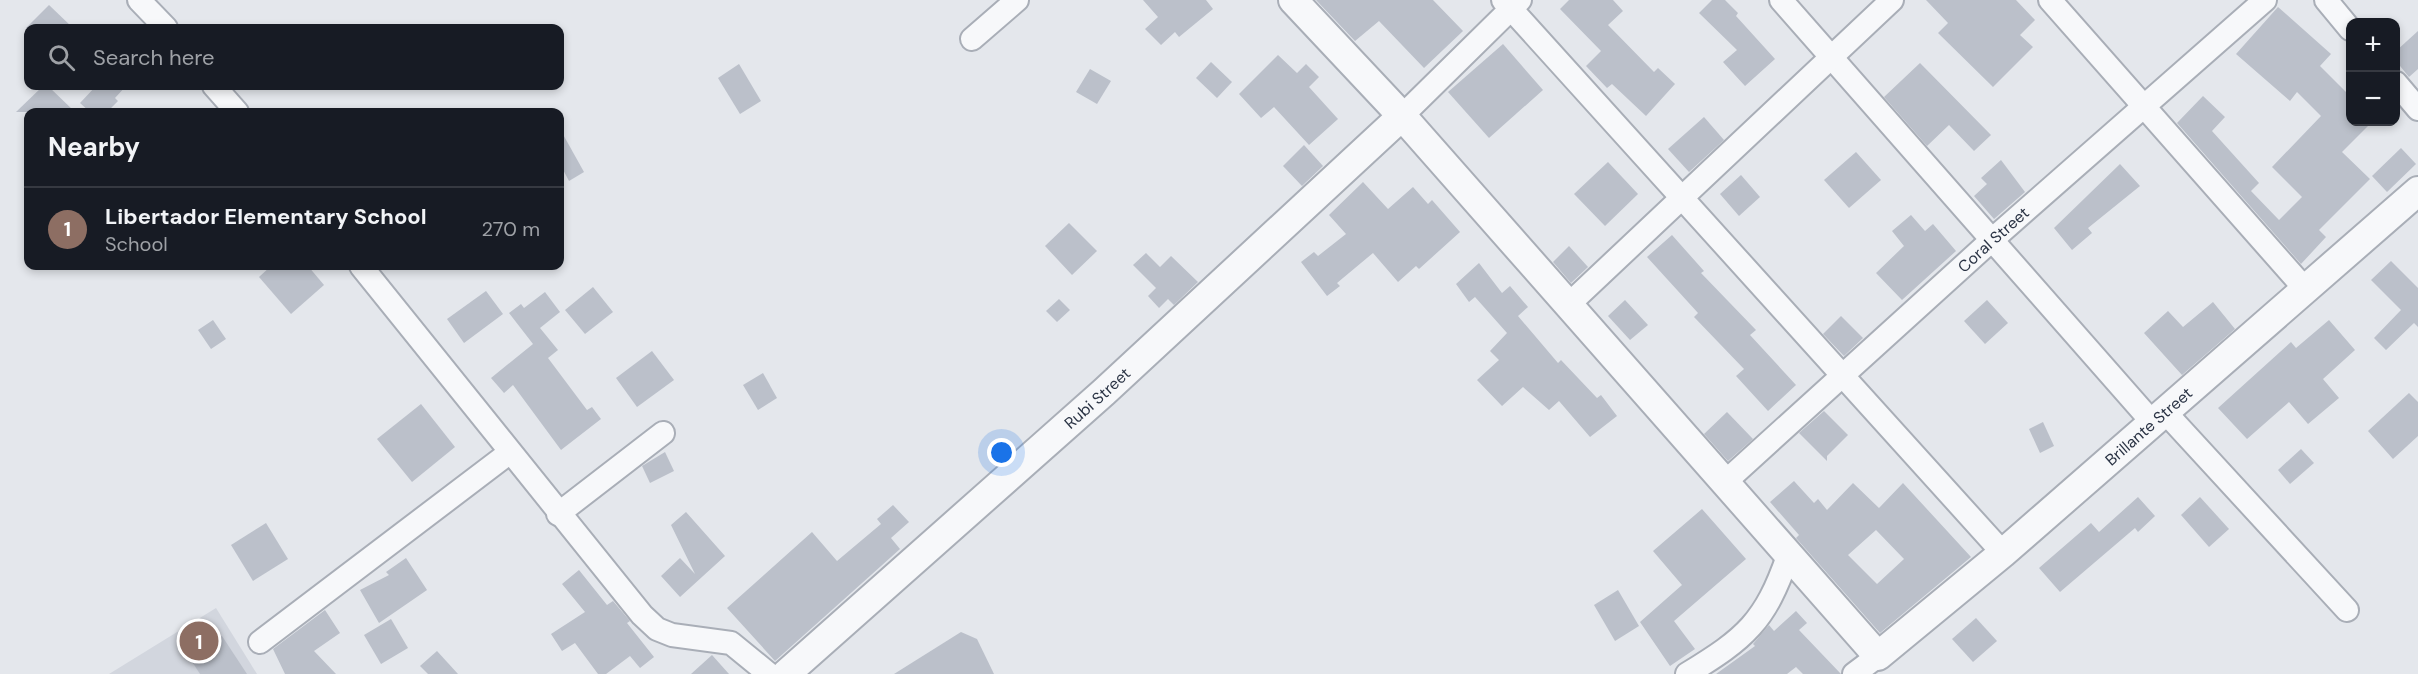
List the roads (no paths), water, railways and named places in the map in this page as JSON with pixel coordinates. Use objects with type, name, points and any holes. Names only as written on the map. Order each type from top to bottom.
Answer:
[{"type":"street","points":[[139,0],[162,24]]},
{"type":"street","points":[[972,39],[1017,0]]},
{"type":"street","points":[[1293,0],[1402,116],[1567,306],[1878,656],[1854,674]]},
{"type":"street","points":[[1781,0],[1993,239],[2159,418],[2347,610]]},
{"type":"street","points":[[1567,306],[1892,0]]},
{"type":"street","points":[[2050,0],[2306,290]]},
{"type":"street","name":"Coral Street","points":[[1724,483],[2143,105],[2265,0]]},
{"type":"street","points":[[2326,0],[2346,24]]},
{"type":"street","points":[[1402,116],[1511,3],[1841,376],[2003,553]]},
{"type":"street","points":[[2400,87],[2418,109]]},
{"type":"street","points":[[218,90],[233,108]]},
{"type":"street","name":"Rubi Street","points":[[786,674],[1104,392],[1402,116]]},
{"type":"street","name":"Brillante Street","points":[[1878,656],[2003,553],[2418,191]]},
{"type":"street","points":[[364,270],[558,513],[657,629],[696,640],[731,643],[769,674]]},
{"type":"street","points":[[558,513],[663,432]]},
{"type":"street","points":[[260,642],[510,453]]},
{"type":"street","points":[[1688,674],[1742,638],[1772,597],[1788,556]]},
{"type":"place","name":"Libertador Elementary School","points":[[199,641]]}]
